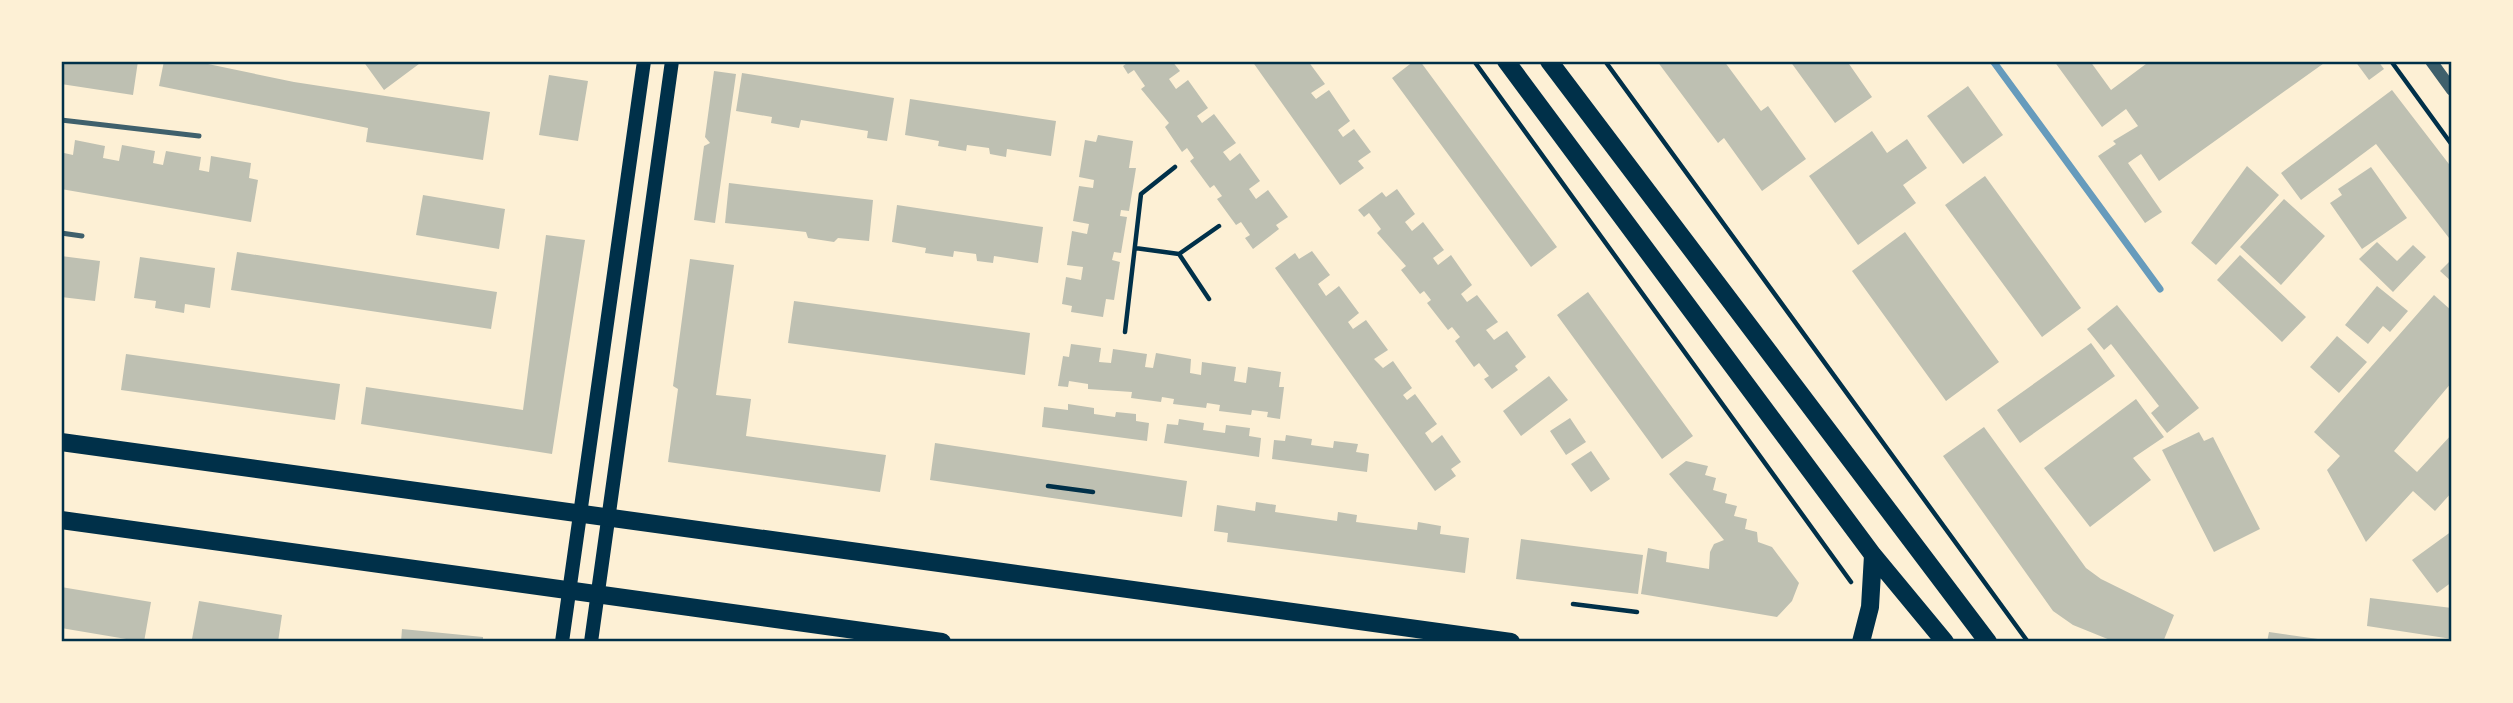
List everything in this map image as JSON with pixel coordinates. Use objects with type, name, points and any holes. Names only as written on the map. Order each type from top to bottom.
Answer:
[{"type":"main road","points":[[562,642],[644,61]]},
{"type":"main road","points":[[591,642],[606,518],[672,61]]},
{"type":"main road","points":[[1506,61],[1873,555],[1945,642]]},
{"type":"main road","points":[[1549,61],[1988,642]]},
{"type":"main road","points":[[61,442],[1511,642]]},
{"type":"main road","points":[[61,520],[569,588],[942,642]]},
{"type":"main road","points":[[1861,642],[1870,607],[1873,555]]},
{"type":"street","points":[[2431,61],[2452,90]]},
{"type":"lane","points":[[61,120],[199,136]]},
{"type":"lane","points":[[61,233],[82,236]]},
{"type":"path","points":[[1474,61],[1870,607]]},
{"type":"path","points":[[1605,61],[2028,642]]},
{"type":"path","points":[[2391,61],[2452,145]]},
{"type":"path","points":[[1125,332],[1141,194],[1175,167]]},
{"type":"path","points":[[1135,248],[1179,254],[1219,226]]},
{"type":"path","points":[[1179,254],[1209,299]]},
{"type":"path","points":[[1048,486],[1093,492]]},
{"type":"path","points":[[1573,604],[1637,612]]},
{"type":"building","points":[[61,61],[138,61],[133,95],[61,84]]},
{"type":"building","points":[[164,61],[209,61],[208,64],[294,82],[490,112],[483,160],[366,142],[368,128],[159,86]]},
{"type":"building","points":[[363,61],[423,61],[384,90]]},
{"type":"building","points":[[1130,61],[1172,61],[1180,71],[1169,79],[1176,89],[1188,80],[1208,108],[1197,116],[1202,123],[1214,114],[1236,143],[1223,152],[1230,161],[1240,153],[1260,181],[1249,189],[1256,199],[1268,190],[1288,217],[1276,225],[1279,229],[1253,249],[1245,238],[1250,235],[1241,222],[1236,225],[1217,199],[1222,196],[1214,185],[1210,188],[1190,161],[1194,158],[1187,148],[1182,152],[1165,127],[1169,123],[1141,89],[1145,86],[1134,70],[1128,74],[1123,66]]},
{"type":"building","points":[[1252,61],[1308,61],[1325,84],[1311,93],[1316,99],[1329,90],[1350,121],[1338,130],[1343,137],[1354,129],[1371,152],[1358,161],[1364,168],[1340,185]]},
{"type":"building","points":[[1414,61],[1420,61],[1557,247],[1531,267],[1392,78]]},
{"type":"building","points":[[1657,61],[1724,61],[1761,111],[1768,106],[1806,159],[1762,191],[1724,138],[1718,143]]},
{"type":"building","points":[[1790,61],[1847,61],[1872,97],[1835,123]]},
{"type":"building","points":[[2054,61],[2090,61],[2111,90],[2150,61],[2327,61],[2159,181],[2141,154],[2128,163],[2162,212],[2145,223],[2098,156],[2116,144],[2113,141],[2138,126],[2126,109],[2102,127]]},
{"type":"building","points":[[2355,61],[2378,61],[2384,69],[2369,80]]},
{"type":"building","points":[[714,71],[736,74],[715,223],[694,220],[704,146],[710,143],[705,137]]},
{"type":"building","points":[[742,73],[894,98],[887,141],[867,138],[868,131],[801,120],[799,128],[771,123],[772,117],[736,111]]},
{"type":"building","points":[[549,75],[588,81],[578,141],[539,135]]},
{"type":"building","points":[[1968,86],[2003,135],[1963,164],[1927,116]]},
{"type":"building","points":[[2392,90],[2452,168],[2452,236],[2449,238],[2376,144],[2301,200],[2281,173]]},
{"type":"building","points":[[910,99],[1056,121],[1051,156],[1007,149],[1006,157],[990,154],[989,148],[967,145],[966,151],[938,146],[939,141],[905,135]]},
{"type":"building","points":[[1872,131],[1887,153],[1907,139],[1927,168],[1903,185],[1916,203],[1858,245],[1809,176]]},
{"type":"building","points":[[1098,135],[1133,141],[1129,168],[1136,168],[1129,211],[1121,210],[1120,216],[1127,217],[1121,253],[1114,252],[1112,260],[1120,262],[1114,300],[1106,299],[1103,317],[1071,312],[1072,306],[1062,304],[1066,277],[1081,280],[1083,267],[1067,265],[1072,231],[1087,234],[1089,224],[1073,221],[1079,186],[1093,188],[1094,180],[1079,177],[1085,140],[1096,142]]},
{"type":"building","points":[[75,140],[105,146],[103,158],[119,161],[122,145],[155,151],[153,163],[163,165],[166,151],[201,157],[199,170],[209,172],[211,156],[251,163],[249,178],[258,180],[251,222],[61,189],[64,153],[73,155]]},
{"type":"building","points":[[2247,166],[2279,195],[2216,265],[2191,243]]},
{"type":"building","points":[[2371,167],[2407,218],[2362,249],[2330,203],[2342,195],[2338,189]]},
{"type":"building","points":[[1985,176],[2081,308],[2042,337],[1945,205]]},
{"type":"building","points":[[729,183],[873,200],[869,241],[838,238],[834,242],[808,238],[806,232],[725,223]]},
{"type":"building","points":[[1397,189],[1415,214],[1405,222],[1412,231],[1423,222],[1444,250],[1433,258],[1438,265],[1451,255],[1472,285],[1461,294],[1467,302],[1477,295],[1498,322],[1486,330],[1494,340],[1507,331],[1526,357],[1515,366],[1518,370],[1492,389],[1484,379],[1489,376],[1479,363],[1474,367],[1455,341],[1460,337],[1452,327],[1448,330],[1427,303],[1431,300],[1424,291],[1420,294],[1401,270],[1406,266],[1377,233],[1381,229],[1369,213],[1364,217],[1358,210],[1382,192],[1386,197]]},
{"type":"building","points":[[423,195],[505,209],[499,249],[416,235]]},
{"type":"building","points":[[2284,199],[2325,236],[2281,285],[2240,247]]},
{"type":"building","points":[[897,205],[1043,227],[1038,263],[994,256],[993,263],[977,261],[976,254],[954,251],[953,257],[925,253],[926,248],[892,242]]},
{"type":"building","points":[[1905,232],[1999,362],[1946,401],[1852,271]]},
{"type":"building","points":[[546,235],[585,240],[552,454],[361,424],[366,387],[523,410]]},
{"type":"building","points":[[2377,242],[2397,261],[2413,245],[2426,257],[2393,292],[2359,259]]},
{"type":"building","points":[[1312,251],[1330,275],[1318,284],[1326,296],[1339,286],[1359,313],[1348,322],[1353,329],[1366,320],[1388,350],[1374,359],[1383,368],[1393,361],[1412,388],[1403,395],[1407,400],[1415,394],[1437,424],[1425,433],[1432,443],[1442,435],[1461,462],[1451,469],[1456,476],[1435,491],[1275,268],[1295,253],[1299,259]]},
{"type":"building","points":[[237,252],[497,292],[491,329],[231,290]]},
{"type":"building","points":[[2240,255],[2306,317],[2282,342],[2217,280]]},
{"type":"building","points":[[61,256],[100,261],[95,301],[61,297]]},
{"type":"building","points":[[140,257],[215,268],[210,308],[185,304],[184,313],[155,308],[156,301],[134,298]]},
{"type":"building","points":[[690,259],[734,265],[716,395],[751,399],[746,436],[886,455],[880,492],[668,462],[678,389],[673,386]]},
{"type":"building","points":[[2452,259],[2452,282],[2440,271]]},
{"type":"building","points":[[2377,286],[2408,311],[2390,332],[2383,326],[2368,344],[2345,325]]},
{"type":"building","points":[[1588,292],[1693,436],[1662,459],[1557,315]]},
{"type":"building","points":[[2434,295],[2452,311],[2452,382],[2394,451],[2417,472],[2452,434],[2452,492],[2435,511],[2413,491],[2366,542],[2327,470],[2340,456],[2314,432]]},
{"type":"building","points":[[794,301],[1030,333],[1025,375],[788,343]]},
{"type":"building","points":[[2117,305],[2199,408],[2167,433],[2151,413],[2159,406],[2111,344],[2104,350],[2087,329]]},
{"type":"building","points":[[2337,336],[2367,362],[2339,393],[2310,367]]},
{"type":"building","points":[[2091,343],[2115,376],[2020,443],[1997,410]]},
{"type":"building","points":[[1071,344],[1101,348],[1099,362],[1111,363],[1113,349],[1147,354],[1145,367],[1153,368],[1156,353],[1191,359],[1190,373],[1201,375],[1202,362],[1236,367],[1234,381],[1246,383],[1248,367],[1281,372],[1279,387],[1284,387],[1280,419],[1267,417],[1268,412],[1252,410],[1251,415],[1219,411],[1220,405],[1207,403],[1206,408],[1173,404],[1174,399],[1162,397],[1161,402],[1131,398],[1132,392],[1088,389],[1088,384],[1069,381],[1068,387],[1058,386],[1063,356],[1069,357]]},
{"type":"building","points":[[126,354],[340,384],[335,420],[121,390]]},
{"type":"building","points":[[1549,376],[1568,400],[1521,436],[1503,411]]},
{"type":"building","points":[[2136,399],[2164,437],[2133,458],[2151,480],[2090,527],[2044,468]]},
{"type":"building","points":[[1068,404],[1094,408],[1094,414],[1115,417],[1116,412],[1136,414],[1136,421],[1149,423],[1147,441],[1042,427],[1044,407],[1068,410]]},
{"type":"building","points":[[1570,418],[1586,442],[1566,455],[1550,431]]},
{"type":"building","points":[[1179,419],[1204,423],[1203,430],[1225,433],[1226,425],[1250,428],[1249,436],[1261,438],[1259,457],[1164,443],[1167,424],[1178,425]]},
{"type":"building","points":[[1984,427],[2086,568],[2101,579],[2174,615],[2163,642],[2115,642],[2073,625],[2053,611],[1943,456]]},
{"type":"building","points":[[2199,432],[2204,441],[2213,437],[2260,529],[2214,552],[2162,450]]},
{"type":"building","points":[[1286,435],[1312,439],[1311,445],[1333,448],[1334,441],[1358,444],[1356,452],[1369,454],[1367,472],[1272,459],[1274,440],[1285,441]]},
{"type":"building","points":[[935,443],[1187,481],[1182,517],[930,480]]},
{"type":"building","points":[[1591,451],[1610,479],[1591,492],[1571,464]]},
{"type":"building","points":[[1686,461],[1708,466],[1705,475],[1716,478],[1713,490],[1727,494],[1725,503],[1737,506],[1734,516],[1747,519],[1745,529],[1757,532],[1758,542],[1772,547],[1799,583],[1792,601],[1777,617],[1641,594],[1648,548],[1667,552],[1666,562],[1709,569],[1710,552],[1714,544],[1724,540],[1669,474]]},
{"type":"building","points":[[1256,502],[1276,505],[1275,512],[1337,521],[1338,512],[1357,515],[1356,522],[1417,530],[1418,522],[1441,526],[1440,534],[1469,538],[1465,573],[1227,542],[1228,533],[1214,531],[1217,505],[1255,511]]},
{"type":"building","points":[[2452,531],[2452,582],[2437,593],[2412,560]]},
{"type":"building","points":[[1521,539],[1643,555],[1638,594],[1516,579]]},
{"type":"building","points":[[61,587],[151,602],[144,642],[61,628]]},
{"type":"building","points":[[2370,598],[2452,608],[2452,639],[2367,626]]},
{"type":"building","points":[[199,601],[282,615],[278,642],[192,639]]},
{"type":"building","points":[[402,629],[483,637],[483,642],[401,642]]},
{"type":"building","points":[[2269,632],[2325,640],[2325,642],[2267,642]]},
{"type":"waterway","points":[[1993,61],[2160,289]]}]
